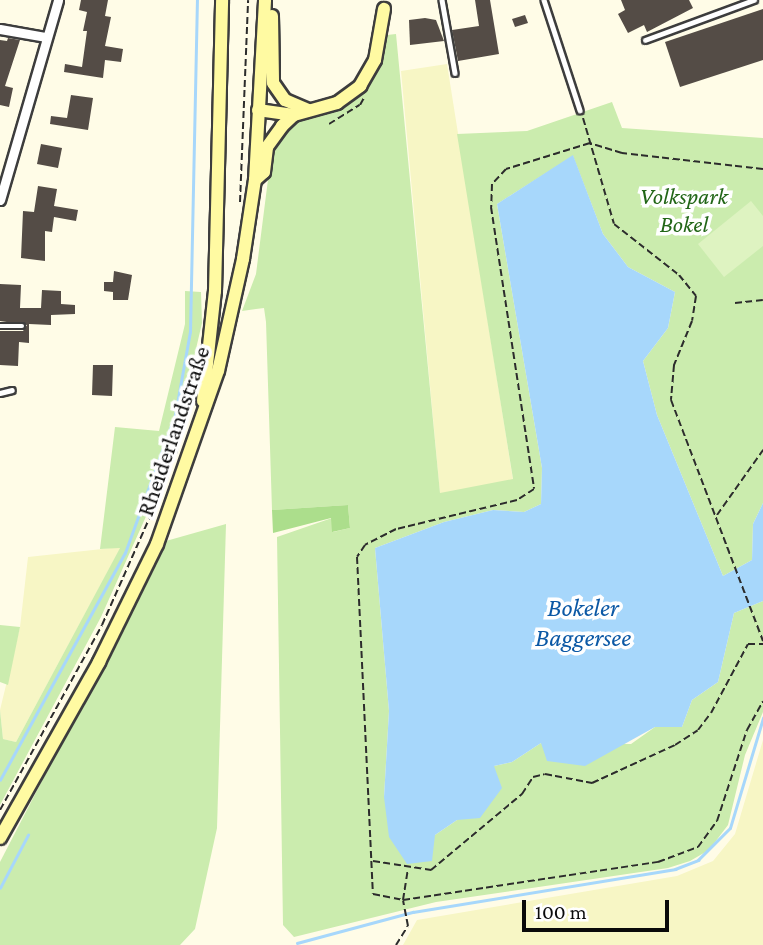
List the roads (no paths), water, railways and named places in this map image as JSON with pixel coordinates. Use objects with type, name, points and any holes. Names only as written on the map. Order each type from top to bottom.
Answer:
[{"type":"main road","points":[[202,420],[215,291],[222,0]]},
{"type":"main road","name":"Rheiderlandstraße","points":[[0,838],[134,592],[181,483],[202,420],[231,321],[255,180],[265,0]]},
{"type":"main road","points":[[273,0],[273,83],[285,100],[310,110]]},
{"type":"main road","points":[[258,110],[294,115],[337,103],[360,86],[375,60],[384,9]]},
{"type":"main road","points":[[255,180],[264,172],[273,136],[294,115]]},
{"type":"street","points":[[0,200],[3,179],[58,0]]},
{"type":"street","points":[[0,29],[46,37]]},
{"type":"lane","points":[[442,0],[455,73]]},
{"type":"lane","points":[[544,0],[580,110]]},
{"type":"lane","points":[[645,40],[754,0]]},
{"type":"lane","points":[[0,326],[22,326]]},
{"type":"lane","points":[[0,393],[12,390]]},
{"type":"water","name":"Bokeler Baggersee","points":[[573,155],[603,234],[628,267],[675,292],[668,328],[643,361],[657,415],[723,576],[752,560],[753,524],[763,503],[763,601],[734,613],[718,682],[692,700],[682,727],[655,727],[585,766],[547,761],[541,743],[512,762],[494,766],[502,788],[480,818],[457,820],[435,835],[432,861],[407,864],[389,837],[384,797],[389,711],[375,548],[444,522],[493,510],[524,512],[541,504],[542,468],[497,204]]},
{"type":"waterway","points":[[0,780],[125,553],[175,415],[190,332],[197,0]]},
{"type":"waterway","points":[[297,943],[413,912],[675,869],[698,860],[730,828],[763,718]]},
{"type":"waterway","points":[[0,888],[28,835]]},
{"type":"park label","name":"Volkspark Bokel","points":[[684,210]]}]
